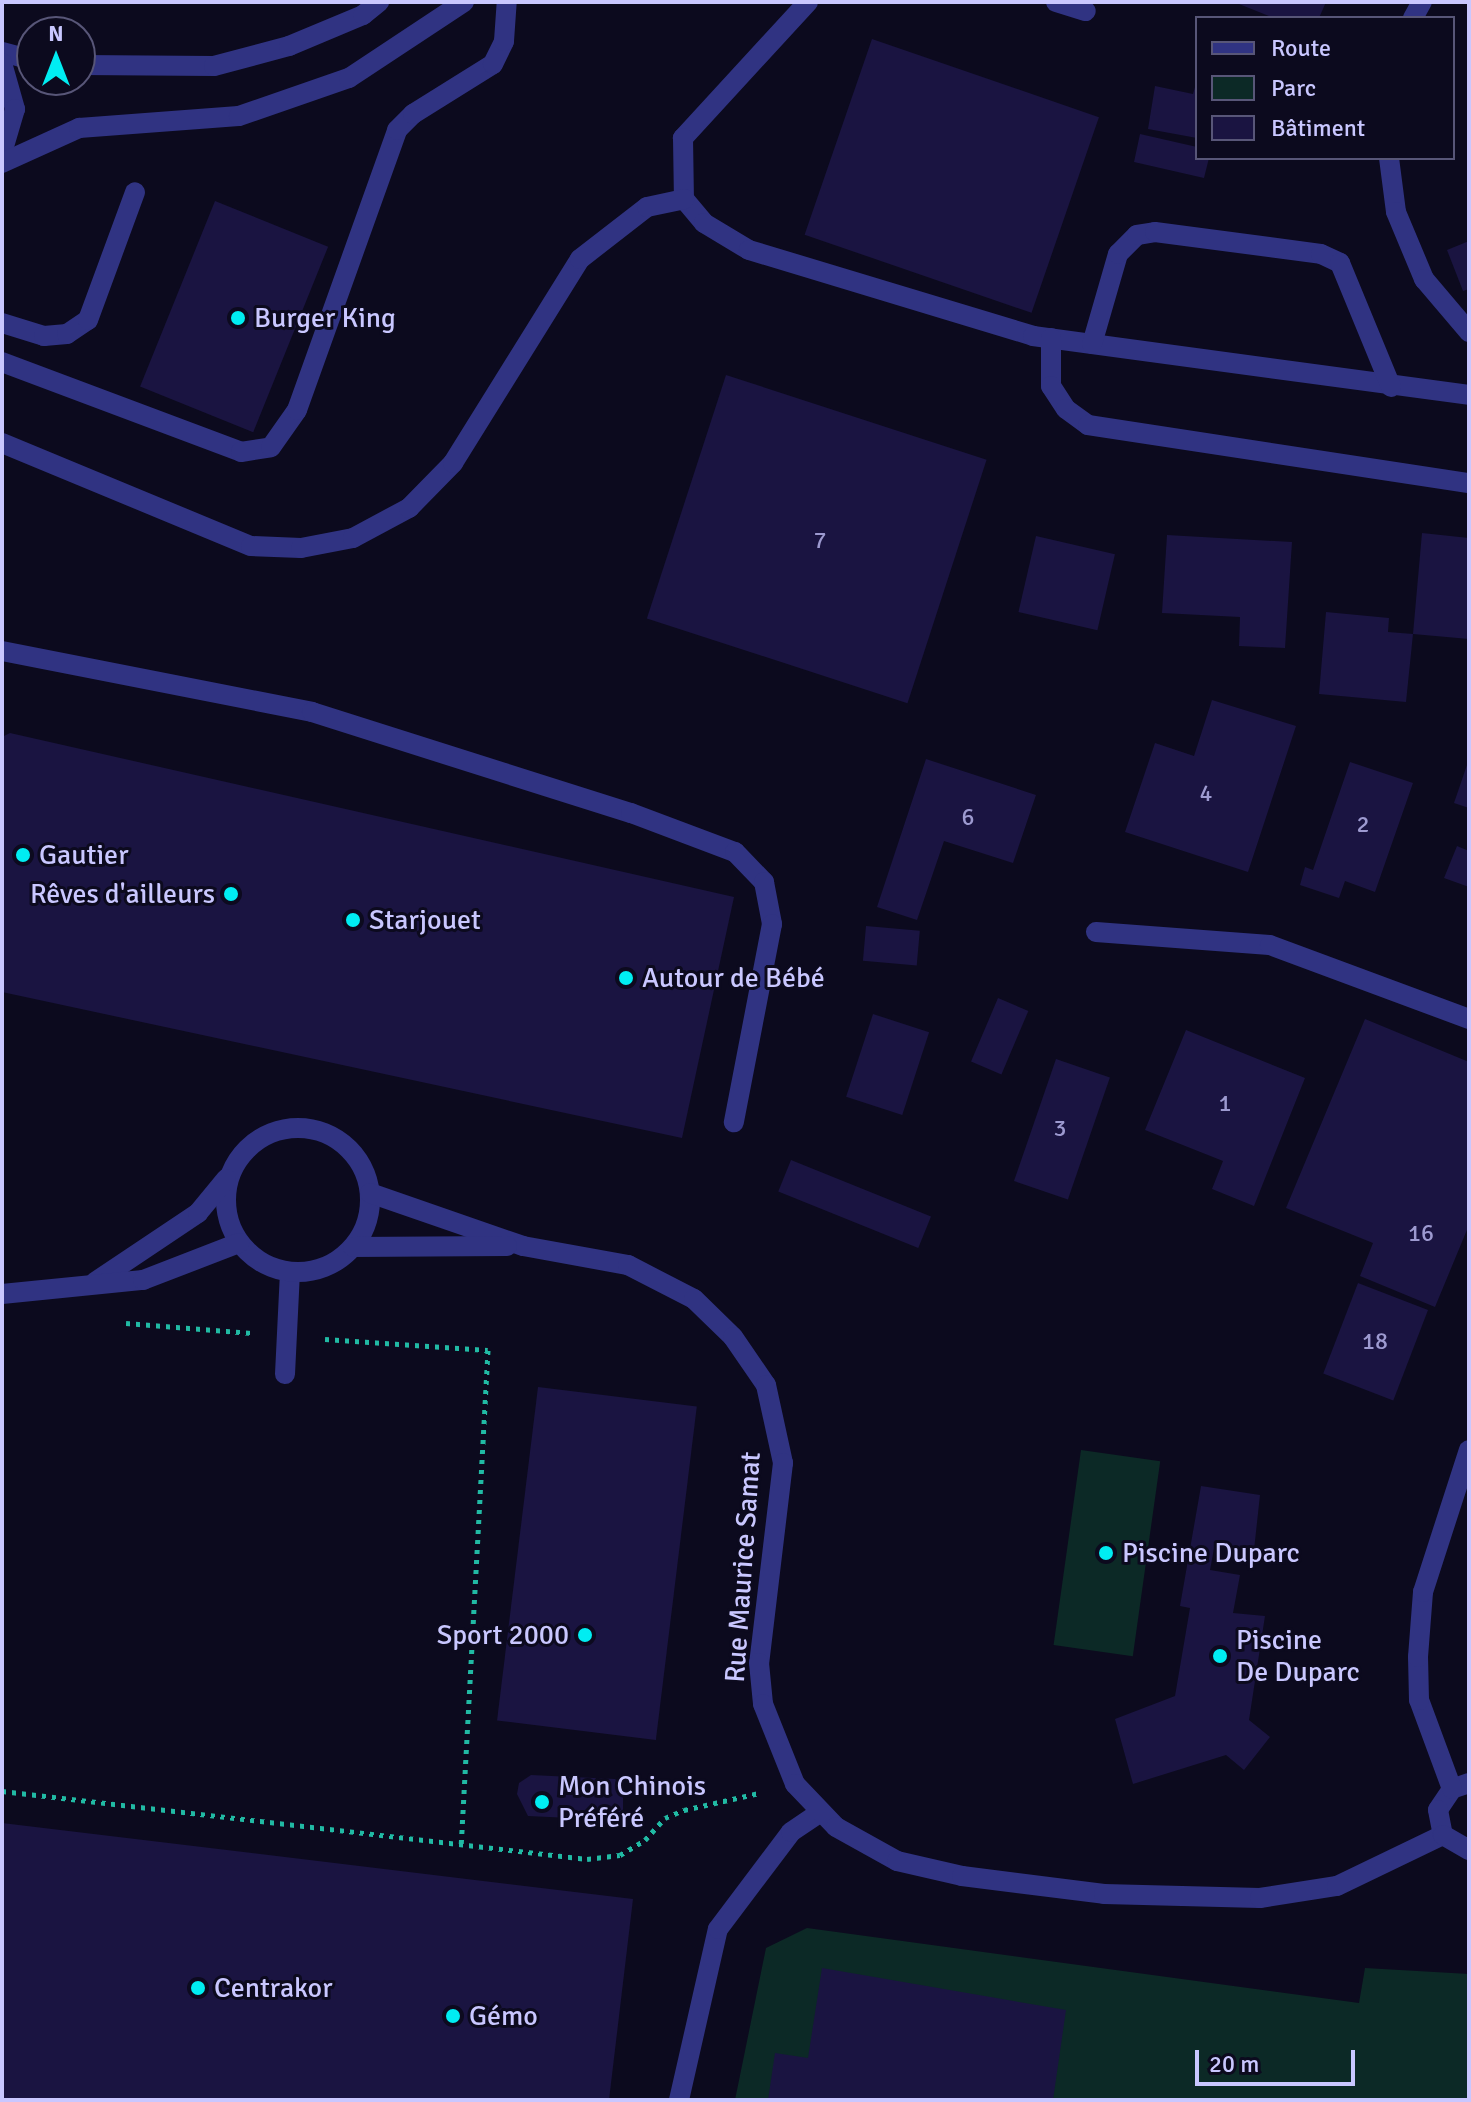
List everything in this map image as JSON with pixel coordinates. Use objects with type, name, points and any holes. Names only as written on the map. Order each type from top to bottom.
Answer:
[{"type":"street","points":[[96,65],[214,66],[289,46],[363,15],[379,2]]},
{"type":"street","points":[[2,163],[79,128],[239,116],[349,78],[464,2]]},
{"type":"street","points":[[2,362],[241,452],[271,447],[297,410],[397,130],[413,114],[493,64],[504,41],[507,2]]},
{"type":"street","points":[[808,2],[683,138],[684,199],[704,223],[749,250],[1051,338],[1391,387],[1469,395]]},
{"type":"street","points":[[1056,2],[1086,11]]},
{"type":"street","points":[[2,63],[15,109],[2,153]]},
{"type":"street","points":[[1389,160],[1396,212],[1424,279],[1469,332]]},
{"type":"street","points":[[2,323],[44,336],[67,334],[88,320],[135,192]]},
{"type":"street","points":[[2,443],[251,546],[301,548],[353,538],[409,508],[453,463],[580,259],[647,207],[684,199]]},
{"type":"street","points":[[1092,344],[1118,254],[1137,235],[1155,232],[1321,254],[1340,263],[1391,387]]},
{"type":"street","points":[[1051,338],[1051,386],[1066,409],[1088,425],[1469,483]]},
{"type":"street","points":[[2,651],[312,712],[631,813],[735,852],[764,882],[772,924],[734,1122]]},
{"type":"street","points":[[1096,932],[1270,945],[1469,1019]]},
{"type":"street","points":[[95,1282],[198,1213],[228,1177],[239,1155],[258,1138],[280,1129],[305,1127],[329,1134],[349,1148],[363,1169],[370,1193],[363,1231],[353,1247],[325,1267],[290,1272],[271,1268],[239,1243],[224,1200],[228,1177]]},
{"type":"street","name":"Rue Maurice Samat","points":[[370,1193],[523,1246],[628,1265],[694,1299],[733,1337],[766,1385],[783,1463],[759,1663],[763,1704],[795,1784],[836,1827],[897,1861],[962,1876],[1104,1894],[1260,1898],[1337,1886],[1443,1835]]},
{"type":"street","points":[[2,1294],[95,1282],[143,1280],[239,1243]]},
{"type":"street","name":"Rue Maurice Samat","points":[[353,1247],[523,1246]]},
{"type":"street","points":[[285,1374],[290,1272]]},
{"type":"street","points":[[1469,1450],[1423,1592],[1418,1657],[1419,1700],[1460,1786],[1438,1810],[1443,1835],[1469,1850]]},
{"type":"street","points":[[679,2100],[718,1929],[791,1832],[821,1812]]},
{"type":"path","points":[[121,1323],[488,1350],[461,1844]]},
{"type":"path","points":[[2,1791],[587,1859],[620,1855],[645,1840],[665,1818],[684,1810],[795,1784]]},
{"type":"green space","name":"Piscine Duparc","points":[[1081,1450],[1160,1461],[1133,1656],[1054,1645]]},
{"type":"green space","points":[[807,1928],[1359,2003],[1365,1968],[1469,1974],[1469,2100],[735,2100],[766,1948]]},
{"type":"building","points":[[1234,2],[1326,2],[1320,16],[1269,16]]},
{"type":"building","points":[[872,39],[1099,117],[1032,313],[805,235]]},
{"type":"building","points":[[1155,86],[1193,94],[1195,87],[1195,138],[1148,129]]},
{"type":"building","points":[[1140,134],[1195,147],[1195,160],[1208,160],[1204,178],[1134,162]]},
{"type":"building","name":"Burger King","points":[[215,201],[328,247],[253,432],[140,386]]},
{"type":"building","points":[[1469,241],[1469,289],[1463,291],[1447,250]]},
{"type":"building","points":[[726,375],[987,460],[907,703],[647,618]]},
{"type":"building","points":[[1422,533],[1469,538],[1469,639],[1413,634]]},
{"type":"building","points":[[1167,535],[1292,542],[1285,648],[1239,646],[1240,617],[1162,613]]},
{"type":"building","points":[[1036,536],[1115,554],[1097,630],[1018,612]]},
{"type":"building","points":[[1326,612],[1389,618],[1388,632],[1413,634],[1406,702],[1319,694]]},
{"type":"building","points":[[1212,700],[1296,726],[1248,872],[1125,832],[1155,743],[1194,756]]},
{"type":"building","points":[[10,733],[734,897],[682,1138],[2,992],[2,737]]},
{"type":"building","points":[[926,759],[1036,795],[1013,863],[944,841],[917,920],[877,907]]},
{"type":"building","points":[[1350,762],[1413,783],[1375,892],[1345,881],[1339,898],[1300,885],[1305,867],[1313,870]]},
{"type":"building","points":[[1469,762],[1469,808],[1454,803]]},
{"type":"building","points":[[1457,846],[1469,851],[1469,887],[1444,878]]},
{"type":"building","points":[[866,926],[920,931],[917,966],[863,961]]},
{"type":"building","points":[[998,998],[1028,1011],[1001,1074],[971,1062]]},
{"type":"building","points":[[873,1014],[929,1032],[902,1115],[846,1097]]},
{"type":"building","points":[[1365,1019],[1469,1062],[1469,1225],[1435,1307],[1360,1276],[1373,1243],[1286,1208]]},
{"type":"building","points":[[1186,1030],[1305,1078],[1254,1206],[1212,1189],[1223,1161],[1145,1130]]},
{"type":"building","points":[[1056,1059],[1110,1078],[1068,1200],[1014,1181]]},
{"type":"building","points":[[791,1160],[931,1217],[918,1248],[778,1192]]},
{"type":"building","points":[[1358,1283],[1428,1310],[1393,1400],[1323,1374]]},
{"type":"building","points":[[538,1387],[697,1406],[656,1740],[497,1720]]},
{"type":"building","name":"Piscine De Duparc","points":[[1201,1486],[1260,1495],[1254,1550],[1215,1543],[1210,1570],[1240,1575],[1233,1613],[1265,1616],[1249,1720],[1270,1737],[1244,1770],[1226,1755],[1133,1784],[1115,1719],[1175,1696],[1190,1608],[1180,1606]]},
{"type":"building","points":[[531,1775],[615,1779],[623,1787],[623,1812],[612,1820],[528,1816],[517,1794],[519,1783]]},
{"type":"building","points":[[2,1823],[633,1899],[609,2100],[2,2100]]},
{"type":"building","points":[[822,1968],[1066,2010],[1053,2100],[768,2100],[775,2053],[808,2058]]},
{"type":"place","name":"Burger King","points":[[238,318]]},
{"type":"place","name":"Gautier","points":[[23,855]]},
{"type":"place","name":"Rêves d'ailleurs","points":[[231,894]]},
{"type":"place","name":"Starjouet","points":[[353,920]]},
{"type":"place","name":"Autour de Bébé","points":[[626,978]]},
{"type":"place","name":"Piscine Duparc","points":[[1106,1553]]},
{"type":"place","name":"Sport 2000","points":[[585,1635]]},
{"type":"place","name":"Piscine De Duparc","points":[[1220,1656]]},
{"type":"place","name":"Mon Chinois Préféré","points":[[542,1802]]},
{"type":"place","name":"Centrakor","points":[[198,1988]]},
{"type":"place","name":"Gémo","points":[[453,2016]]}]
